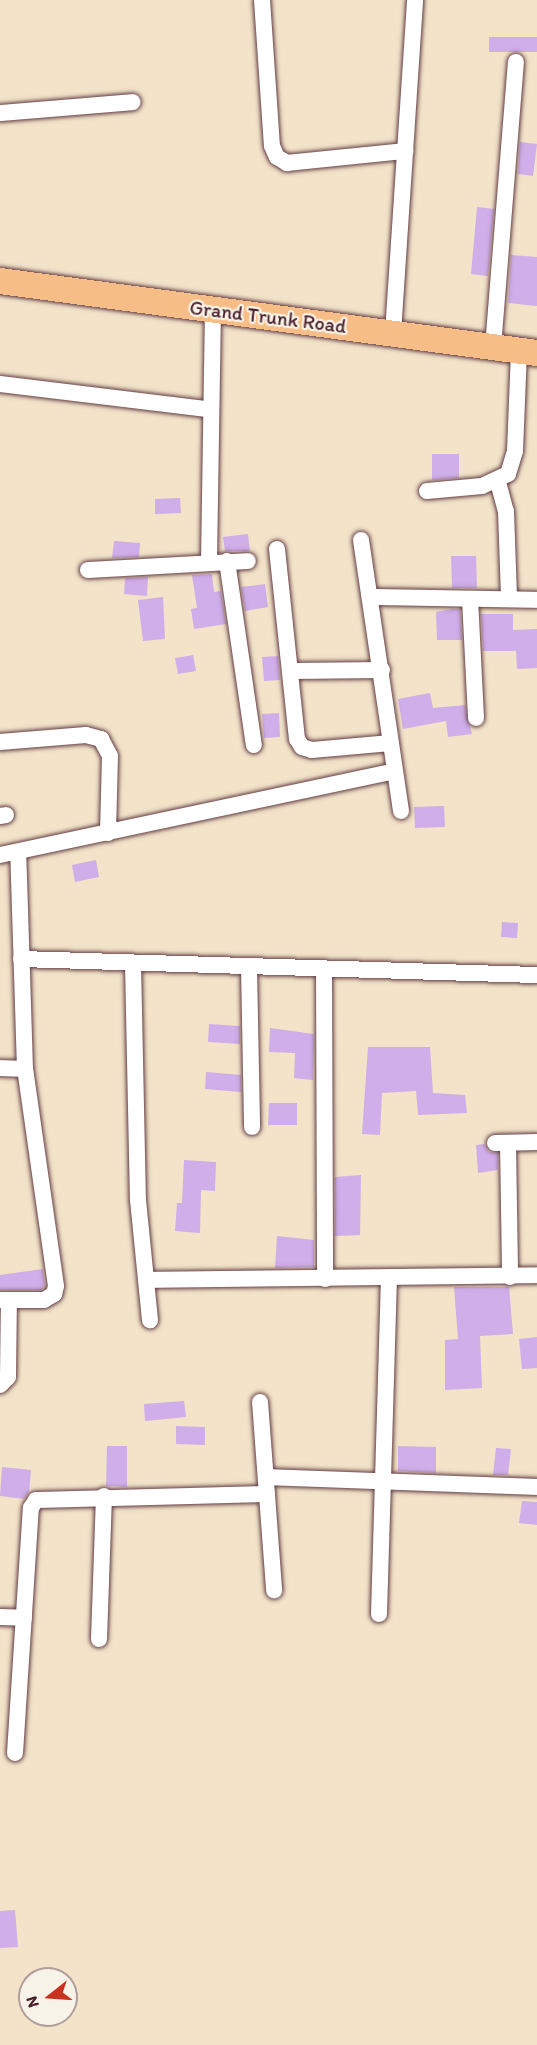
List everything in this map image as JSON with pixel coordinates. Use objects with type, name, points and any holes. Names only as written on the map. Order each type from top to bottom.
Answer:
[{"type":"main road","name":"Grand Trunk Road","points":[[0,281],[528,351]]},
{"type":"street","points":[[262,0],[272,146],[277,157],[287,164],[405,151]]},
{"type":"street","points":[[393,333],[415,0]]},
{"type":"street","points":[[493,346],[516,62]]},
{"type":"street","points":[[0,113],[132,102]]},
{"type":"street","points":[[209,562],[208,409],[213,311]]},
{"type":"street","points":[[427,491],[498,482],[508,474],[515,450],[528,351]]},
{"type":"street","points":[[0,384],[208,409]]},
{"type":"street","points":[[498,482],[506,511],[509,599]]},
{"type":"street","points":[[361,540],[382,670],[393,771],[401,811]]},
{"type":"street","points":[[278,549],[297,739],[302,747],[312,750],[391,743]]},
{"type":"street","points":[[227,561],[254,745]]},
{"type":"street","points":[[88,570],[248,561]]},
{"type":"street","points":[[370,597],[537,600]]},
{"type":"street","points":[[470,599],[476,718]]},
{"type":"street","points":[[291,671],[382,670]]},
{"type":"street","points":[[0,742],[86,735],[101,739],[110,756],[108,833]]},
{"type":"street","points":[[0,855],[393,771]]},
{"type":"street","points":[[0,1385],[8,1377],[5,1300],[44,1300],[54,1294],[56,1286],[25,1069],[18,852]]},
{"type":"street","points":[[21,959],[537,975]]},
{"type":"street","points":[[133,964],[138,1200],[150,1320]]},
{"type":"street","points":[[249,967],[252,1127]]},
{"type":"street","points":[[324,969],[325,1279]]},
{"type":"street","points":[[0,1068],[25,1069]]},
{"type":"street","points":[[510,1277],[501,1143],[537,1142]]},
{"type":"street","points":[[146,1280],[389,1279],[537,1275]]},
{"type":"street","points":[[379,1614],[389,1279]]},
{"type":"street","points":[[260,1402],[274,1590]]},
{"type":"street","points":[[266,1477],[537,1486]]},
{"type":"street","points":[[15,1753],[31,1508],[36,1500],[104,1496],[267,1494]]},
{"type":"street","points":[[99,1639],[104,1496]]},
{"type":"street","points":[[0,1617],[24,1618]]},
{"type":"building","points":[[489,37],[537,37],[537,52],[489,52]]},
{"type":"building","points":[[520,142],[537,144],[533,176],[518,174]]},
{"type":"building","points":[[477,207],[494,209],[488,276],[471,274]]},
{"type":"building","points":[[511,255],[537,257],[537,306],[508,303]]},
{"type":"building","points":[[432,454],[459,454],[459,478],[432,480]]},
{"type":"building","points":[[180,498],[181,513],[155,514],[155,499]]},
{"type":"building","points":[[248,534],[250,551],[225,551],[223,537]]},
{"type":"building","points":[[114,541],[140,543],[139,557],[112,558]]},
{"type":"building","points":[[451,556],[476,556],[477,588],[452,588]]},
{"type":"building","points":[[212,574],[214,592],[221,591],[226,624],[194,629],[191,609],[197,608],[192,575]]},
{"type":"building","points":[[148,577],[147,596],[124,594],[125,578]]},
{"type":"building","points":[[265,584],[268,607],[245,611],[241,587]]},
{"type":"building","points":[[163,597],[165,639],[143,641],[138,600]]},
{"type":"building","points":[[460,609],[462,640],[437,640],[436,612]]},
{"type":"building","points":[[481,614],[513,614],[513,630],[537,629],[537,668],[517,669],[516,651],[483,651]]},
{"type":"building","points":[[193,655],[196,671],[178,674],[175,658]]},
{"type":"building","points":[[278,656],[280,680],[264,681],[262,657]]},
{"type":"building","points":[[430,693],[433,708],[465,705],[472,734],[448,737],[446,721],[403,729],[398,699]]},
{"type":"building","points":[[279,713],[280,737],[264,738],[262,714]]},
{"type":"building","points":[[444,806],[445,827],[415,828],[414,807]]},
{"type":"building","points":[[96,860],[99,877],[75,882],[72,865]]},
{"type":"building","points":[[502,922],[518,923],[517,938],[501,937]]},
{"type":"building","points":[[209,1024],[240,1026],[240,1044],[208,1042]]},
{"type":"building","points":[[270,1028],[314,1034],[313,1080],[294,1078],[295,1053],[269,1052]]},
{"type":"building","points":[[368,1047],[430,1047],[433,1093],[465,1095],[467,1113],[418,1115],[416,1091],[382,1093],[380,1135],[362,1134]]},
{"type":"building","points":[[206,1072],[241,1075],[241,1092],[205,1089]]},
{"type":"building","points":[[269,1103],[297,1103],[297,1125],[268,1125]]},
{"type":"building","points":[[485,1144],[489,1152],[498,1153],[498,1170],[478,1173],[476,1145]]},
{"type":"building","points":[[184,1160],[216,1162],[215,1191],[201,1190],[200,1233],[175,1231],[177,1203],[182,1203]]},
{"type":"building","points":[[361,1175],[360,1235],[335,1236],[335,1177]]},
{"type":"building","points":[[277,1236],[314,1240],[314,1267],[275,1268]]},
{"type":"building","points":[[43,1269],[45,1285],[41,1290],[0,1290],[0,1275]]},
{"type":"building","points":[[454,1287],[509,1287],[513,1334],[480,1336],[482,1388],[445,1390],[445,1340],[458,1339]]},
{"type":"building","points":[[537,1337],[537,1368],[522,1369],[519,1339]]},
{"type":"building","points":[[184,1401],[186,1417],[145,1421],[144,1404]]},
{"type":"building","points":[[176,1426],[205,1427],[205,1445],[176,1444]]},
{"type":"building","points":[[107,1446],[127,1446],[127,1487],[106,1486]]},
{"type":"building","points":[[398,1446],[436,1447],[436,1473],[398,1471]]},
{"type":"building","points":[[496,1448],[511,1449],[508,1475],[493,1475]]},
{"type":"building","points":[[2,1467],[31,1470],[29,1492],[24,1499],[0,1496]]},
{"type":"building","points":[[522,1501],[537,1502],[537,1525],[519,1523]]},
{"type":"building","points":[[15,1910],[18,1947],[0,1948],[0,1911]]}]
